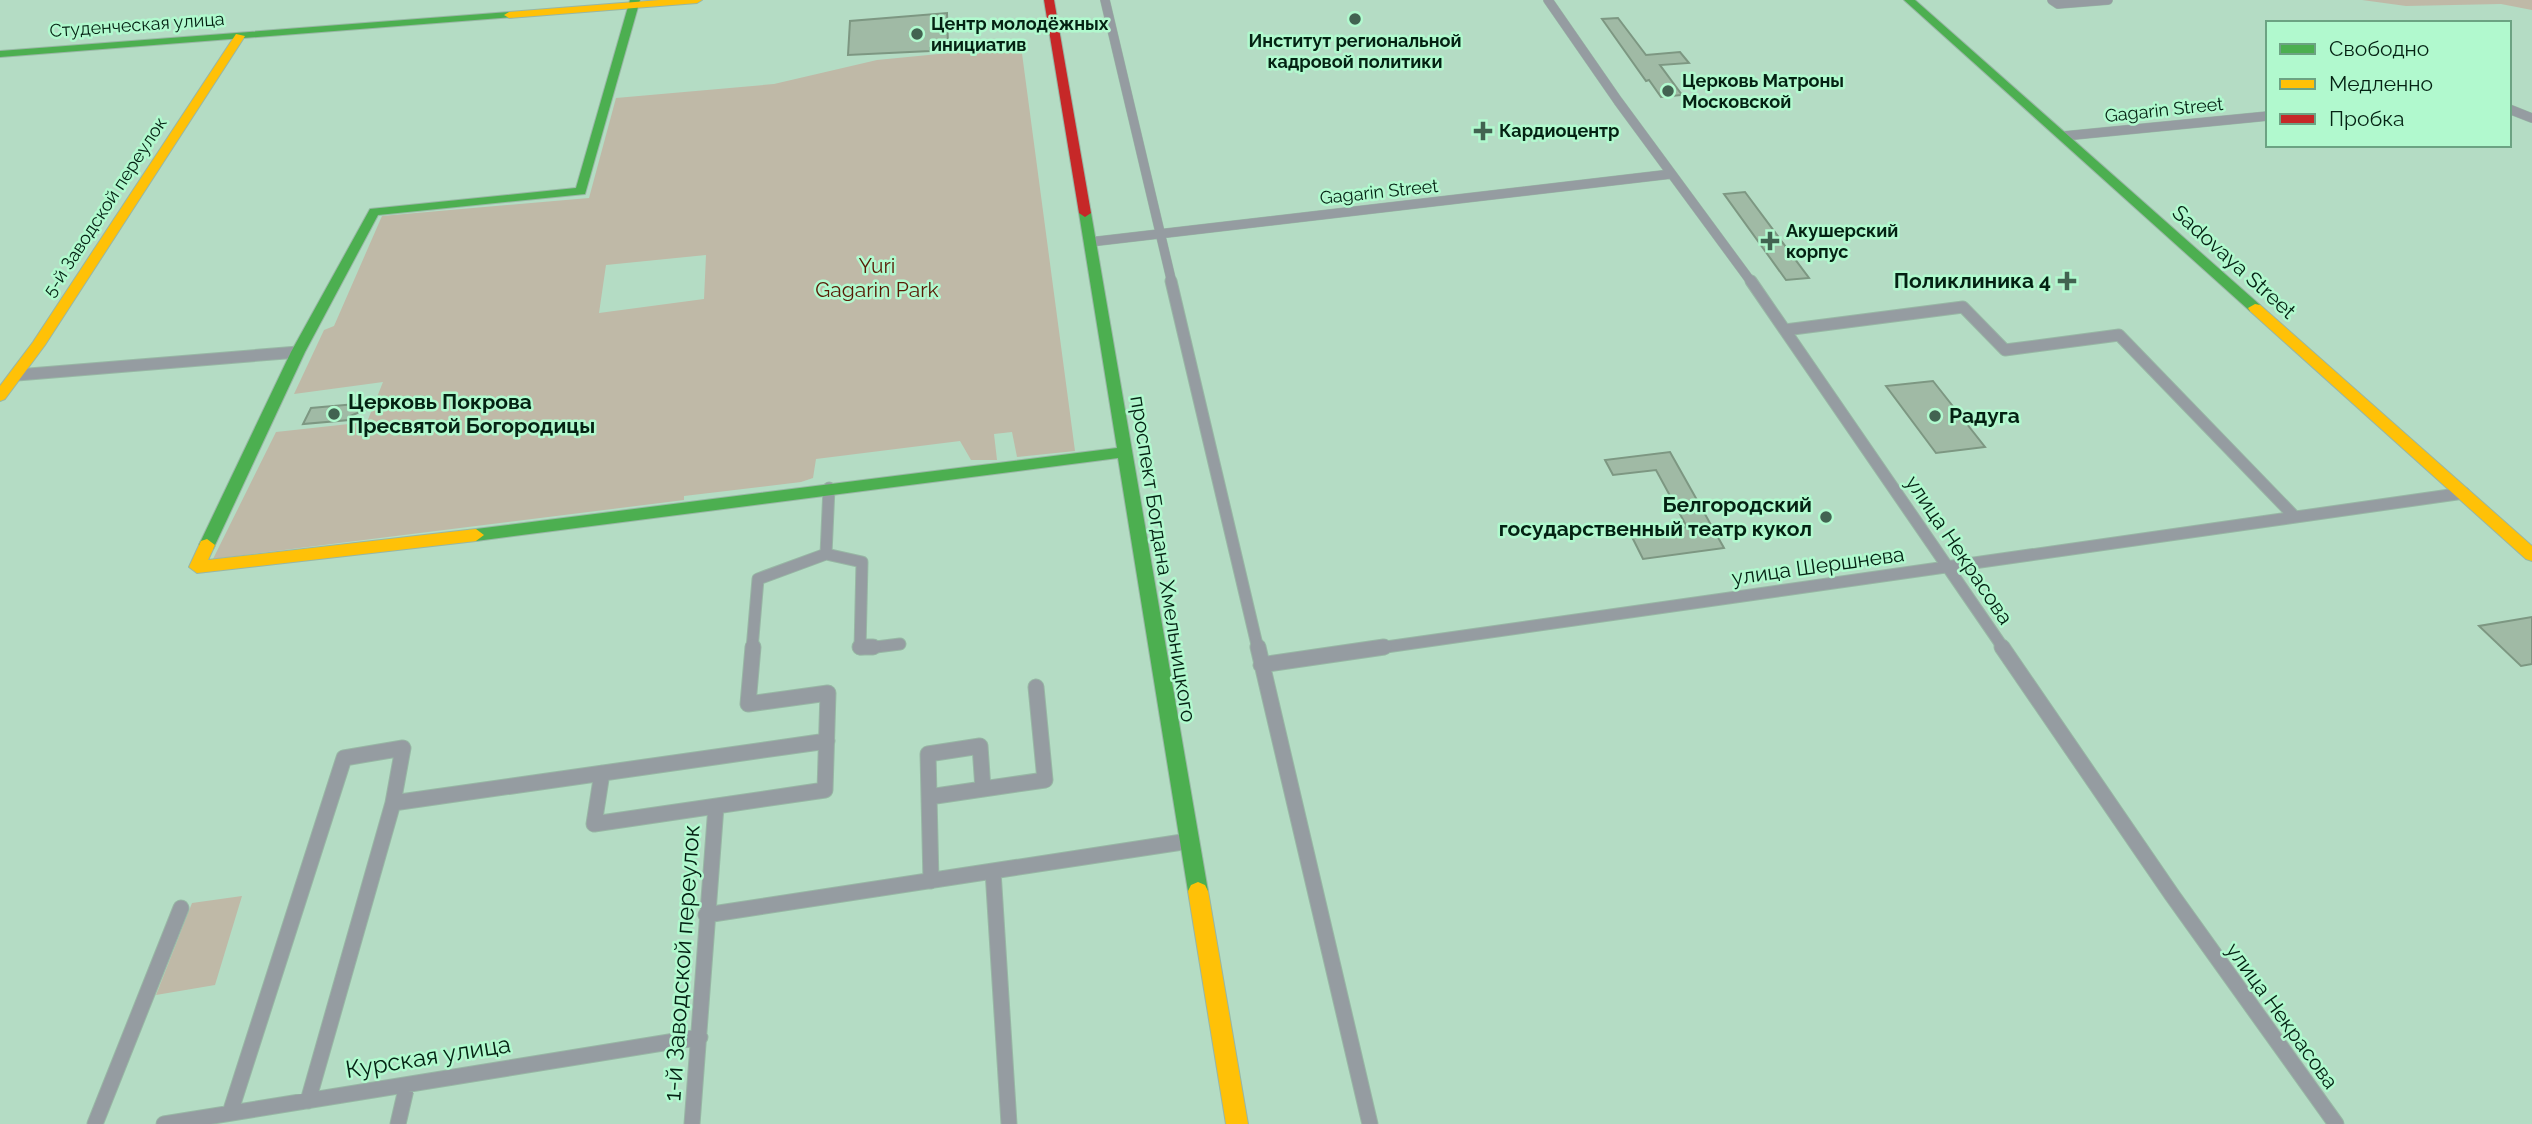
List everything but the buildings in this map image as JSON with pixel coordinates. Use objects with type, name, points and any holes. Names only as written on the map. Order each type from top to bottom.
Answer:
[{"type":"main road","name":"Студенческая улица","points":[[0,54],[214,38],[219,44],[235,43],[635,3],[696,0]]},
{"type":"main road","name":"проспект Богдана Хмельницкого","points":[[1049,0],[1237,1124]]},
{"type":"main road","name":"Sadovaya Street","points":[[1909,0],[2532,555]]},
{"type":"main road","points":[[635,3],[581,191],[374,212],[298,352],[197,567],[584,522],[829,488],[1124,453]]},
{"type":"main road","name":"5-й Заводской переулок","points":[[0,396],[18,375],[235,43]]},
{"type":"street","points":[[1105,0],[1370,1124]]},
{"type":"street","name":"улица Некрасова","points":[[1548,0],[1785,330],[2172,895],[2336,1124]]},
{"type":"street","points":[[2052,0],[2058,4],[2108,0]]},
{"type":"street","points":[[2511,110],[2532,118]]},
{"type":"street","name":"Gagarin Street","points":[[2064,136],[2266,116]]},
{"type":"street","name":"Gagarin Street","points":[[1090,242],[1671,174]]},
{"type":"street","points":[[1785,330],[1963,307],[2005,350],[2119,335],[2295,517]]},
{"type":"street","points":[[18,375],[298,352]]},
{"type":"street","points":[[826,554],[829,488]]},
{"type":"street","name":"улица Шершнева","points":[[1261,665],[2464,493]]},
{"type":"street","points":[[602,773],[594,824],[825,790],[828,692],[748,704],[758,579],[826,554],[862,562],[860,649],[900,644]]},
{"type":"street","points":[[929,797],[1045,780],[1036,687]]},
{"type":"street","points":[[393,803],[827,741]]},
{"type":"street","points":[[930,881],[928,754],[980,746],[983,789]]},
{"type":"street","points":[[230,1113],[344,758],[403,748],[393,803],[308,1101]]},
{"type":"street","name":"1-й Заводской переулок","points":[[692,1124],[716,806]]},
{"type":"street","points":[[706,915],[1189,841]]},
{"type":"street","points":[[993,871],[1009,1124]]},
{"type":"street","points":[[95,1124],[181,908]]},
{"type":"street","name":"Курская улица","points":[[164,1124],[700,1037]]},
{"type":"street","points":[[398,1124],[407,1085]]},
{"type":"green space","points":[[2362,0],[2532,0],[2532,10],[2501,4],[2406,6]]},
{"type":"green space","name":"Yuri Gagarin Park","points":[[1021,46],[1075,451],[1017,457],[1012,432],[994,434],[997,460],[971,460],[960,441],[816,459],[813,478],[801,482],[684,496],[684,500],[213,559],[276,432],[367,422],[383,382],[294,394],[324,330],[334,326],[382,216],[589,198],[616,98],[774,84],[877,60]],"holes":[[[706,255],[704,299],[599,313],[606,265]]]},
{"type":"green space","points":[[242,896],[215,985],[156,995],[192,903]]},
{"type":"traffic: fast","points":[[207,545],[298,352],[374,212],[581,191],[635,0]]},
{"type":"traffic: fast","points":[[1909,0],[2255,308]]},
{"type":"traffic: fast","points":[[0,54],[509,15]]},
{"type":"traffic: fast","points":[[1085,213],[1198,891]]},
{"type":"traffic: fast","points":[[476,535],[1124,452]]},
{"type":"traffic: slow","points":[[509,15],[697,0]]},
{"type":"traffic: slow","points":[[0,396],[38,345],[240,36]]},
{"type":"traffic: slow","points":[[2255,308],[2532,555]]},
{"type":"traffic: slow","points":[[207,545],[197,567],[476,535]]},
{"type":"traffic: slow","points":[[1198,891],[1237,1124]]},
{"type":"traffic: jam","points":[[1049,0],[1085,213]]},
{"type":"place","name":"Институт региональной кадровой политики","points":[[1355,19]]},
{"type":"place","name":"Центр молодёжных инициатив","points":[[917,34]]},
{"type":"place","name":"Церковь Матроны Московской","points":[[1668,91]]},
{"type":"place","name":"Кардиоцентр","points":[[1483,131]]},
{"type":"place","name":"Акушерский корпус","points":[[1770,241]]},
{"type":"place","name":"Поликлиника 4","points":[[2067,281]]},
{"type":"place","name":"Церковь Покрова Пресвятой Богородицы","points":[[334,414]]},
{"type":"place","name":"Радуга","points":[[1935,416]]},
{"type":"place","name":"Белгородский государственный театр кукол","points":[[1826,517]]}]
